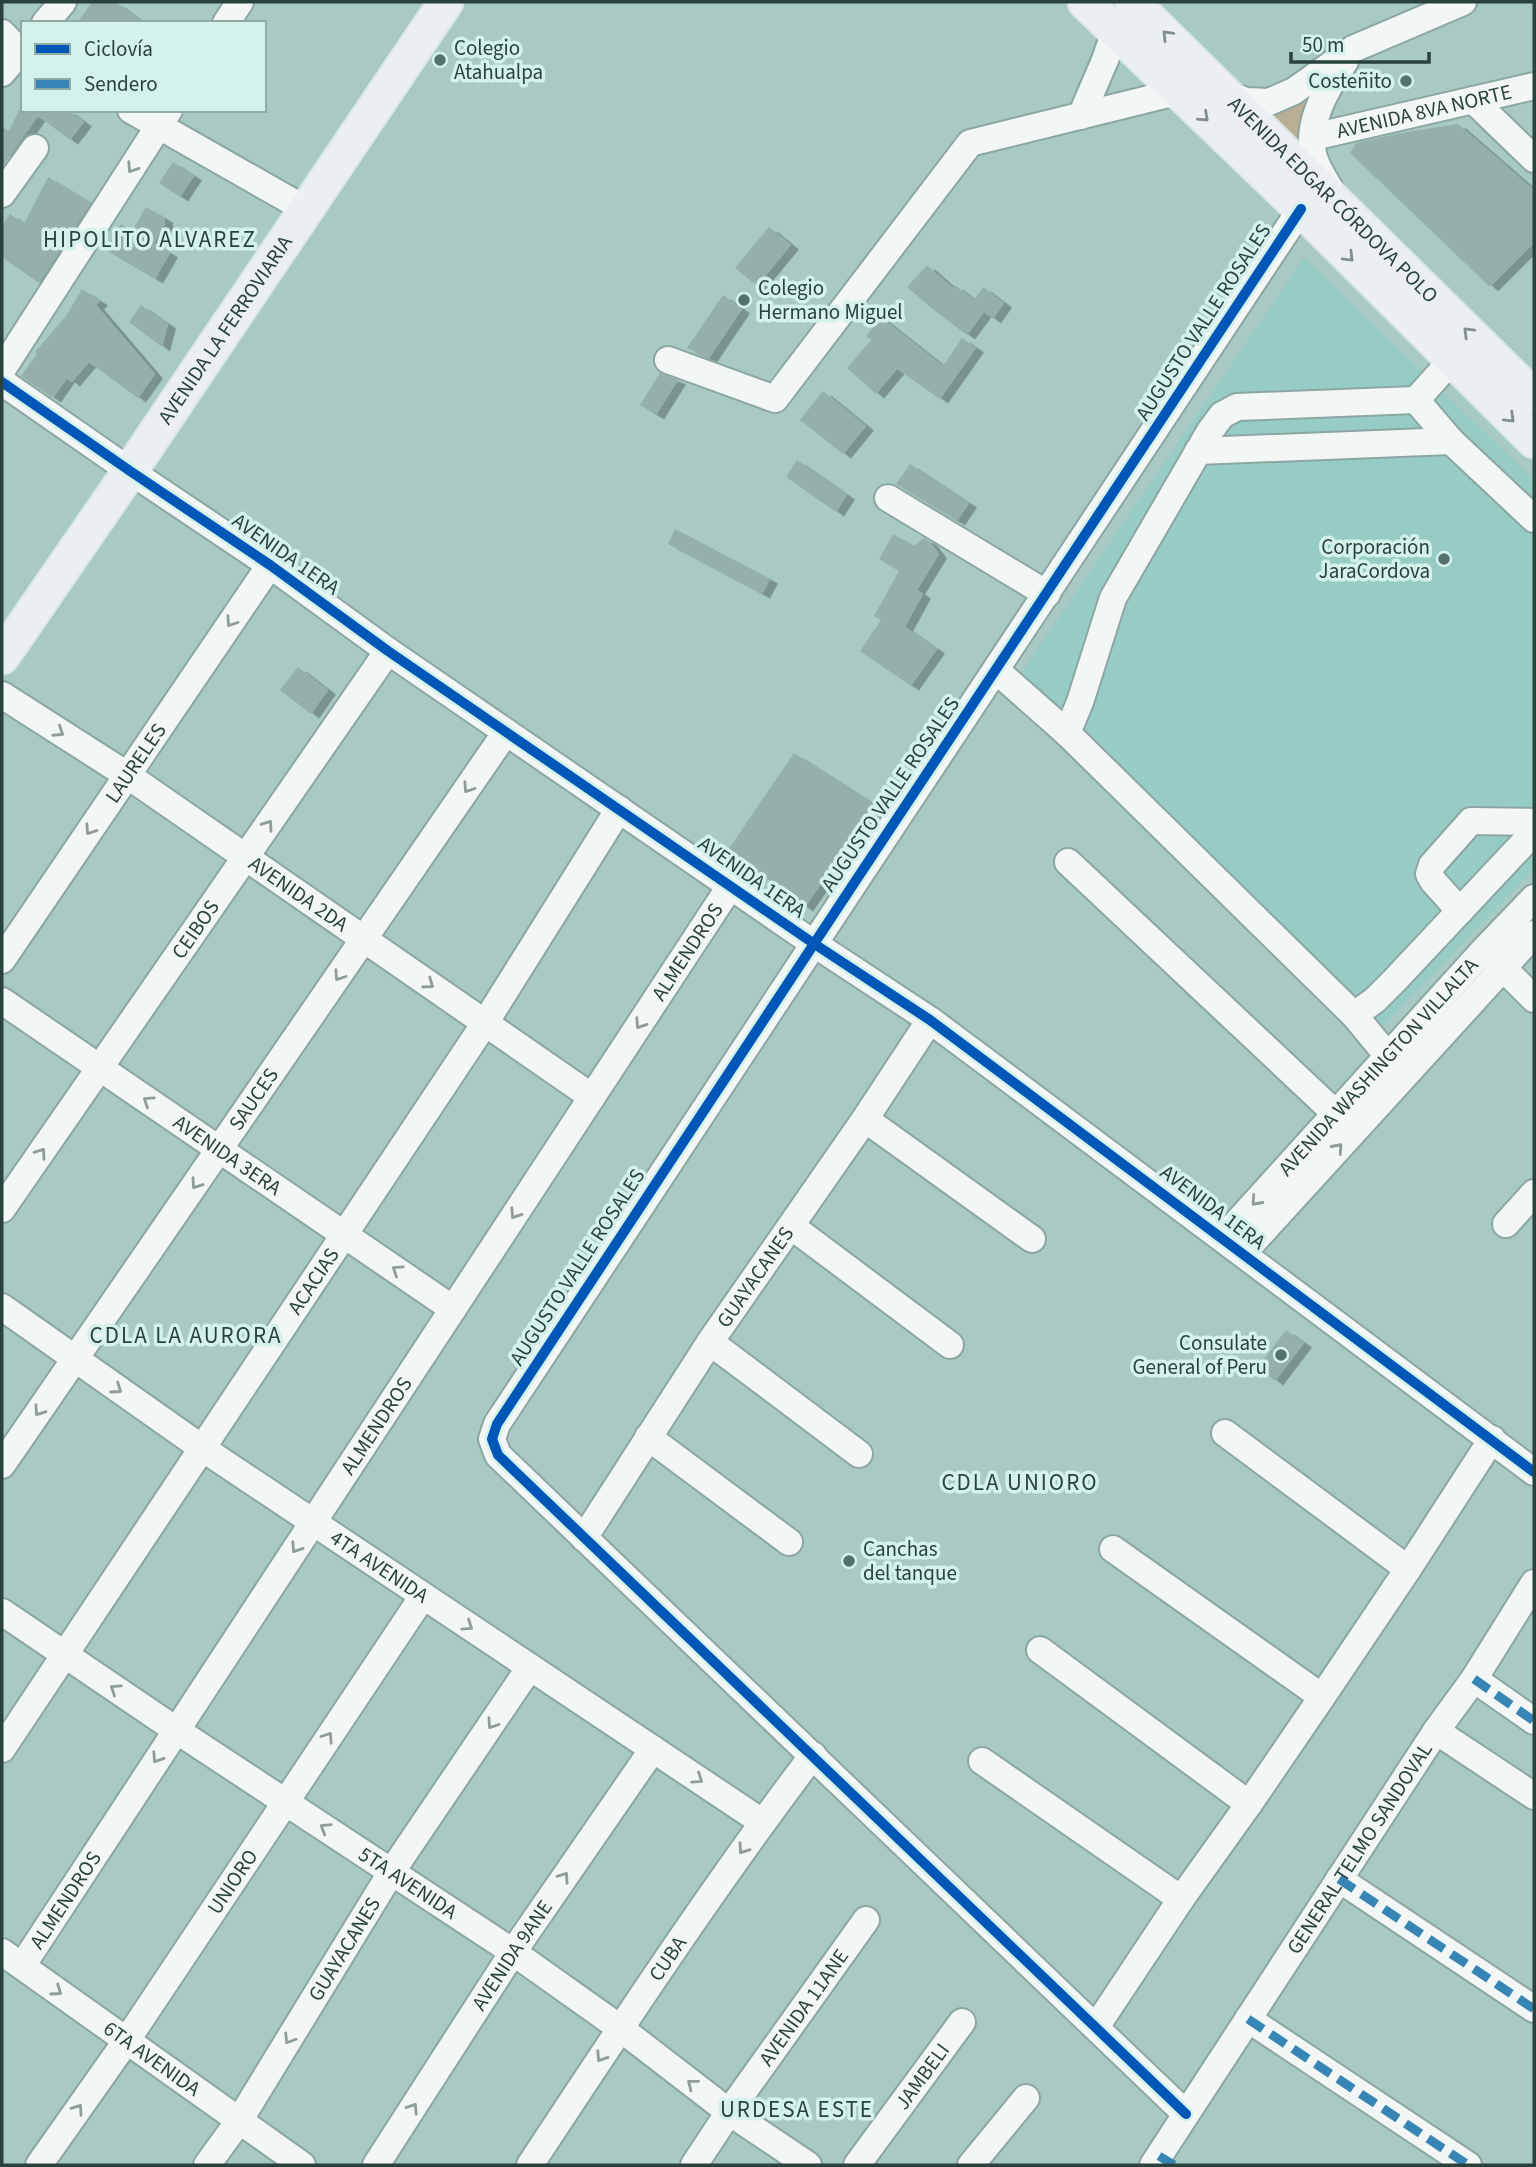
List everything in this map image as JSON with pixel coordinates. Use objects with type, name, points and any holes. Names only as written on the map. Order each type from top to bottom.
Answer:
[{"type":"main road","name":"AVENIDA LA FERROVIARIA","points":[[2,657],[291,201],[429,2]]},
{"type":"main road","name":"AVENIDA LA FERROVIARIA","points":[[2,628],[124,467],[446,2]]},
{"type":"main road","name":"AVENIDA EDGAR CÓRDOVA POLO","points":[[1085,2],[1301,209],[1534,441]]},
{"type":"main road","name":"AVENIDA EDGAR CÓRDOVA POLO","points":[[1132,2],[1534,397]]},
{"type":"street","points":[[47,21],[63,2]]},
{"type":"street","points":[[227,21],[240,2]]},
{"type":"street","points":[[1225,95],[1247,101],[1269,102],[1294,91],[1353,49],[1463,2]]},
{"type":"street","points":[[1081,116],[1115,31]]},
{"type":"street","points":[[2,33],[21,51]]},
{"type":"street","points":[[1338,203],[1317,167],[1312,137],[1324,95],[1353,49]]},
{"type":"street","points":[[2,73],[21,53]]},
{"type":"street","name":"AVENIDA 8VA NORTE","points":[[1312,137],[1534,86]]},
{"type":"street","points":[[668,360],[775,399],[970,143],[1177,92]]},
{"type":"street","points":[[1474,100],[1534,159]]},
{"type":"street","points":[[139,112],[164,118],[291,201]]},
{"type":"street","points":[[2,370],[164,118]]},
{"type":"street","points":[[2,194],[34,148]]},
{"type":"street","name":"AUGUSTO VALLE ROSALES","points":[[584,1538],[498,1455],[492,1438],[497,1424],[1301,209]]},
{"type":"street","points":[[1067,733],[1080,702],[1113,598],[1222,415],[1237,407],[1416,400],[1452,360]]},
{"type":"street","name":"AVENIDA 1ERA","points":[[2,382],[270,565],[388,651],[813,943],[930,1020],[1534,1472]]},
{"type":"street","points":[[1416,400],[1451,441],[1534,519]]},
{"type":"street","points":[[1198,452],[1451,441]]},
{"type":"street","points":[[888,498],[1047,594]]},
{"type":"street","name":"LAURELES","points":[[2,960],[270,565]]},
{"type":"street","name":"CEIBOS","points":[[2,1209],[388,651]]},
{"type":"street","points":[[997,671],[1067,733],[1354,1015],[1388,1056]]},
{"type":"street","name":"AVENIDA 2DA","points":[[2,695],[127,775],[592,1097]]},
{"type":"street","name":"SAUCES","points":[[2,1465],[506,732]]},
{"type":"street","name":"ACACIAS","points":[[2,1749],[485,1023],[619,809]]},
{"type":"street","points":[[1460,911],[1433,881],[1429,874],[1432,865],[1471,821],[1534,822]]},
{"type":"street","points":[[1354,1015],[1385,990],[1534,832]]},
{"type":"street","points":[[1068,862],[1335,1113]]},
{"type":"street","name":"ALMENDROS","points":[[12,1959],[176,1730],[731,885]]},
{"type":"street","name":"AVENIDA WASHINGTON VILLALTA","points":[[1233,1245],[1494,959],[1534,898]]},
{"type":"street","name":"AVENIDA WASHINGTON VILLALTA","points":[[1233,1245],[1335,1113],[1388,1056],[1494,959],[1534,934]]},
{"type":"street","points":[[1494,959],[1534,999]]},
{"type":"street","name":"AVENIDA 3ERA","points":[[2,1001],[453,1309]]},
{"type":"street","name":"GUAYACANES","points":[[584,1538],[710,1342],[865,1119],[930,1020]]},
{"type":"street","points":[[865,1119],[1032,1239]]},
{"type":"street","points":[[1506,1224],[1534,1193]]},
{"type":"street","points":[[791,1226],[950,1345]]},
{"type":"street","name":"4TA AVENIDA","points":[[2,1307],[202,1448],[762,1822]]},
{"type":"street","points":[[710,1342],[859,1454]]},
{"type":"street","points":[[1225,1433],[1408,1569]]},
{"type":"street","points":[[648,1437],[789,1542]]},
{"type":"street","points":[[1096,2028],[1181,1899],[1322,1697],[1492,1439]]},
{"type":"street","points":[[584,1538],[1186,2114]]},
{"type":"street","points":[[1113,1549],[1322,1697]]},
{"type":"street","name":"UNIORO","points":[[39,2165],[127,2040],[423,1595]]},
{"type":"street","name":"GENERAL TELMO SANDOVAL","points":[[1162,2162],[1186,2114],[1339,1879],[1436,1731],[1531,1597]]},
{"type":"street","name":"5TA AVENIDA","points":[[2,1612],[513,1952],[621,2028],[729,2112],[808,2165]]},
{"type":"street","points":[[1040,1650],[1249,1804]]},
{"type":"street","name":"GUAYACANES","points":[[207,2165],[239,2121],[393,1871],[530,1667]]},
{"type":"street","points":[[1474,1679],[1534,1721]]},
{"type":"street","points":[[1436,1731],[1534,1796]]},
{"type":"street","name":"AVENIDA 9ANE","points":[[376,2165],[513,1952],[653,1749]]},
{"type":"street","name":"CUBA","points":[[530,2165],[762,1822],[813,1755]]},
{"type":"street","points":[[982,1761],[1181,1899]]},
{"type":"street","points":[[1339,1879],[1534,2009]]},
{"type":"street","name":"AVENIDA 11ANE","points":[[694,2165],[866,1920]]},
{"type":"street","name":"6TA AVENIDA","points":[[12,1959],[302,2165]]},
{"type":"street","points":[[1248,2019],[1468,2165]]},
{"type":"street","name":"JAMBELI","points":[[857,2165],[962,2022]]},
{"type":"street","points":[[971,2165],[1026,2098]]},
{"type":"shaded area","points":[[1300,97],[1306,102],[1302,116],[1300,159],[1262,111]]},
{"type":"shaded area","points":[[1304,258],[1534,480],[1534,869],[1381,1028],[1018,678]]},
{"type":"building","points":[[92,2],[115,2],[141,21],[78,21]]},
{"type":"building","points":[[19,110],[71,112],[84,122],[70,140],[38,116],[2,167],[2,127],[9,131]]},
{"type":"building","points":[[1458,124],[1534,190],[1534,243],[1490,287],[1350,153],[1356,143]]},
{"type":"building","points":[[173,162],[194,176],[180,197],[159,183]]},
{"type":"building","points":[[48,177],[91,203],[39,283],[2,257],[2,226],[10,214],[24,224]]},
{"type":"building","points":[[146,207],[165,218],[165,224],[154,243],[170,253],[155,279],[106,250],[121,224],[132,231]]},
{"type":"building","points":[[769,227],[791,245],[757,286],[735,268]]},
{"type":"building","points":[[927,265],[953,288],[955,285],[974,300],[983,287],[1004,303],[993,319],[984,312],[967,335],[907,287]]},
{"type":"building","points":[[82,289],[100,301],[96,305],[155,374],[138,398],[89,362],[72,382],[67,378],[53,398],[21,376],[37,354],[35,352],[66,316]]},
{"type":"building","points":[[723,295],[742,309],[709,358],[687,348]]},
{"type":"building","points":[[141,305],[168,324],[162,347],[129,322]]},
{"type":"building","points":[[881,317],[943,366],[962,338],[976,348],[940,399],[897,369],[876,394],[847,368],[871,340],[866,336]]},
{"type":"building","points":[[660,373],[678,380],[656,415],[640,405]]},
{"type":"building","points":[[823,391],[866,426],[843,454],[800,420]]},
{"type":"building","points":[[797,460],[847,495],[836,512],[786,477]]},
{"type":"building","points":[[910,464],[969,503],[957,521],[896,484]]},
{"type":"building","points":[[675,529],[770,579],[762,594],[668,544]]},
{"type":"building","points":[[893,534],[914,546],[924,538],[939,554],[917,590],[923,594],[905,627],[937,649],[911,686],[860,651],[881,620],[874,616],[899,571],[879,559]]},
{"type":"building","points":[[298,667],[328,690],[311,714],[280,690]]},
{"type":"building","points":[[794,753],[876,805],[805,907],[728,850]]},
{"type":"building","name":"Consulate General of Peru","points":[[1286,1330],[1304,1343],[1275,1381],[1258,1367]]},
{"type":"marked path","points":[[1474,1679],[1534,1721]]},
{"type":"marked path","points":[[1339,1879],[1534,2009]]},
{"type":"marked path","points":[[1248,2019],[1468,2165]]},
{"type":"marked path","points":[[1159,2156],[1174,2165]]},
{"type":"cycle path","points":[[1186,2114],[498,1455],[492,1439],[497,1424],[1301,209]]},
{"type":"cycle path","points":[[2,382],[270,565],[388,651],[813,943],[930,1020],[1534,1472]]},
{"type":"place","name":"Colegio Atahualpa","points":[[440,60]]},
{"type":"place","name":"Costeñito","points":[[1406,81]]},
{"type":"place","name":"Colegio Hermano Miguel","points":[[744,300]]},
{"type":"place","name":"Corporación JaraCordova","points":[[1444,559]]},
{"type":"place","name":"Consulate General of Peru","points":[[1281,1355]]},
{"type":"place","name":"Canchas del tanque","points":[[849,1561]]},
{"type":"district","name":"HIPOLITO ALVAREZ","points":[[150,239]]},
{"type":"district","name":"CDLA LA AURORA","points":[[186,1335]]},
{"type":"district","name":"CDLA UNIORO","points":[[1020,1482]]},
{"type":"district","name":"URDESA ESTE","points":[[797,2109]]}]
